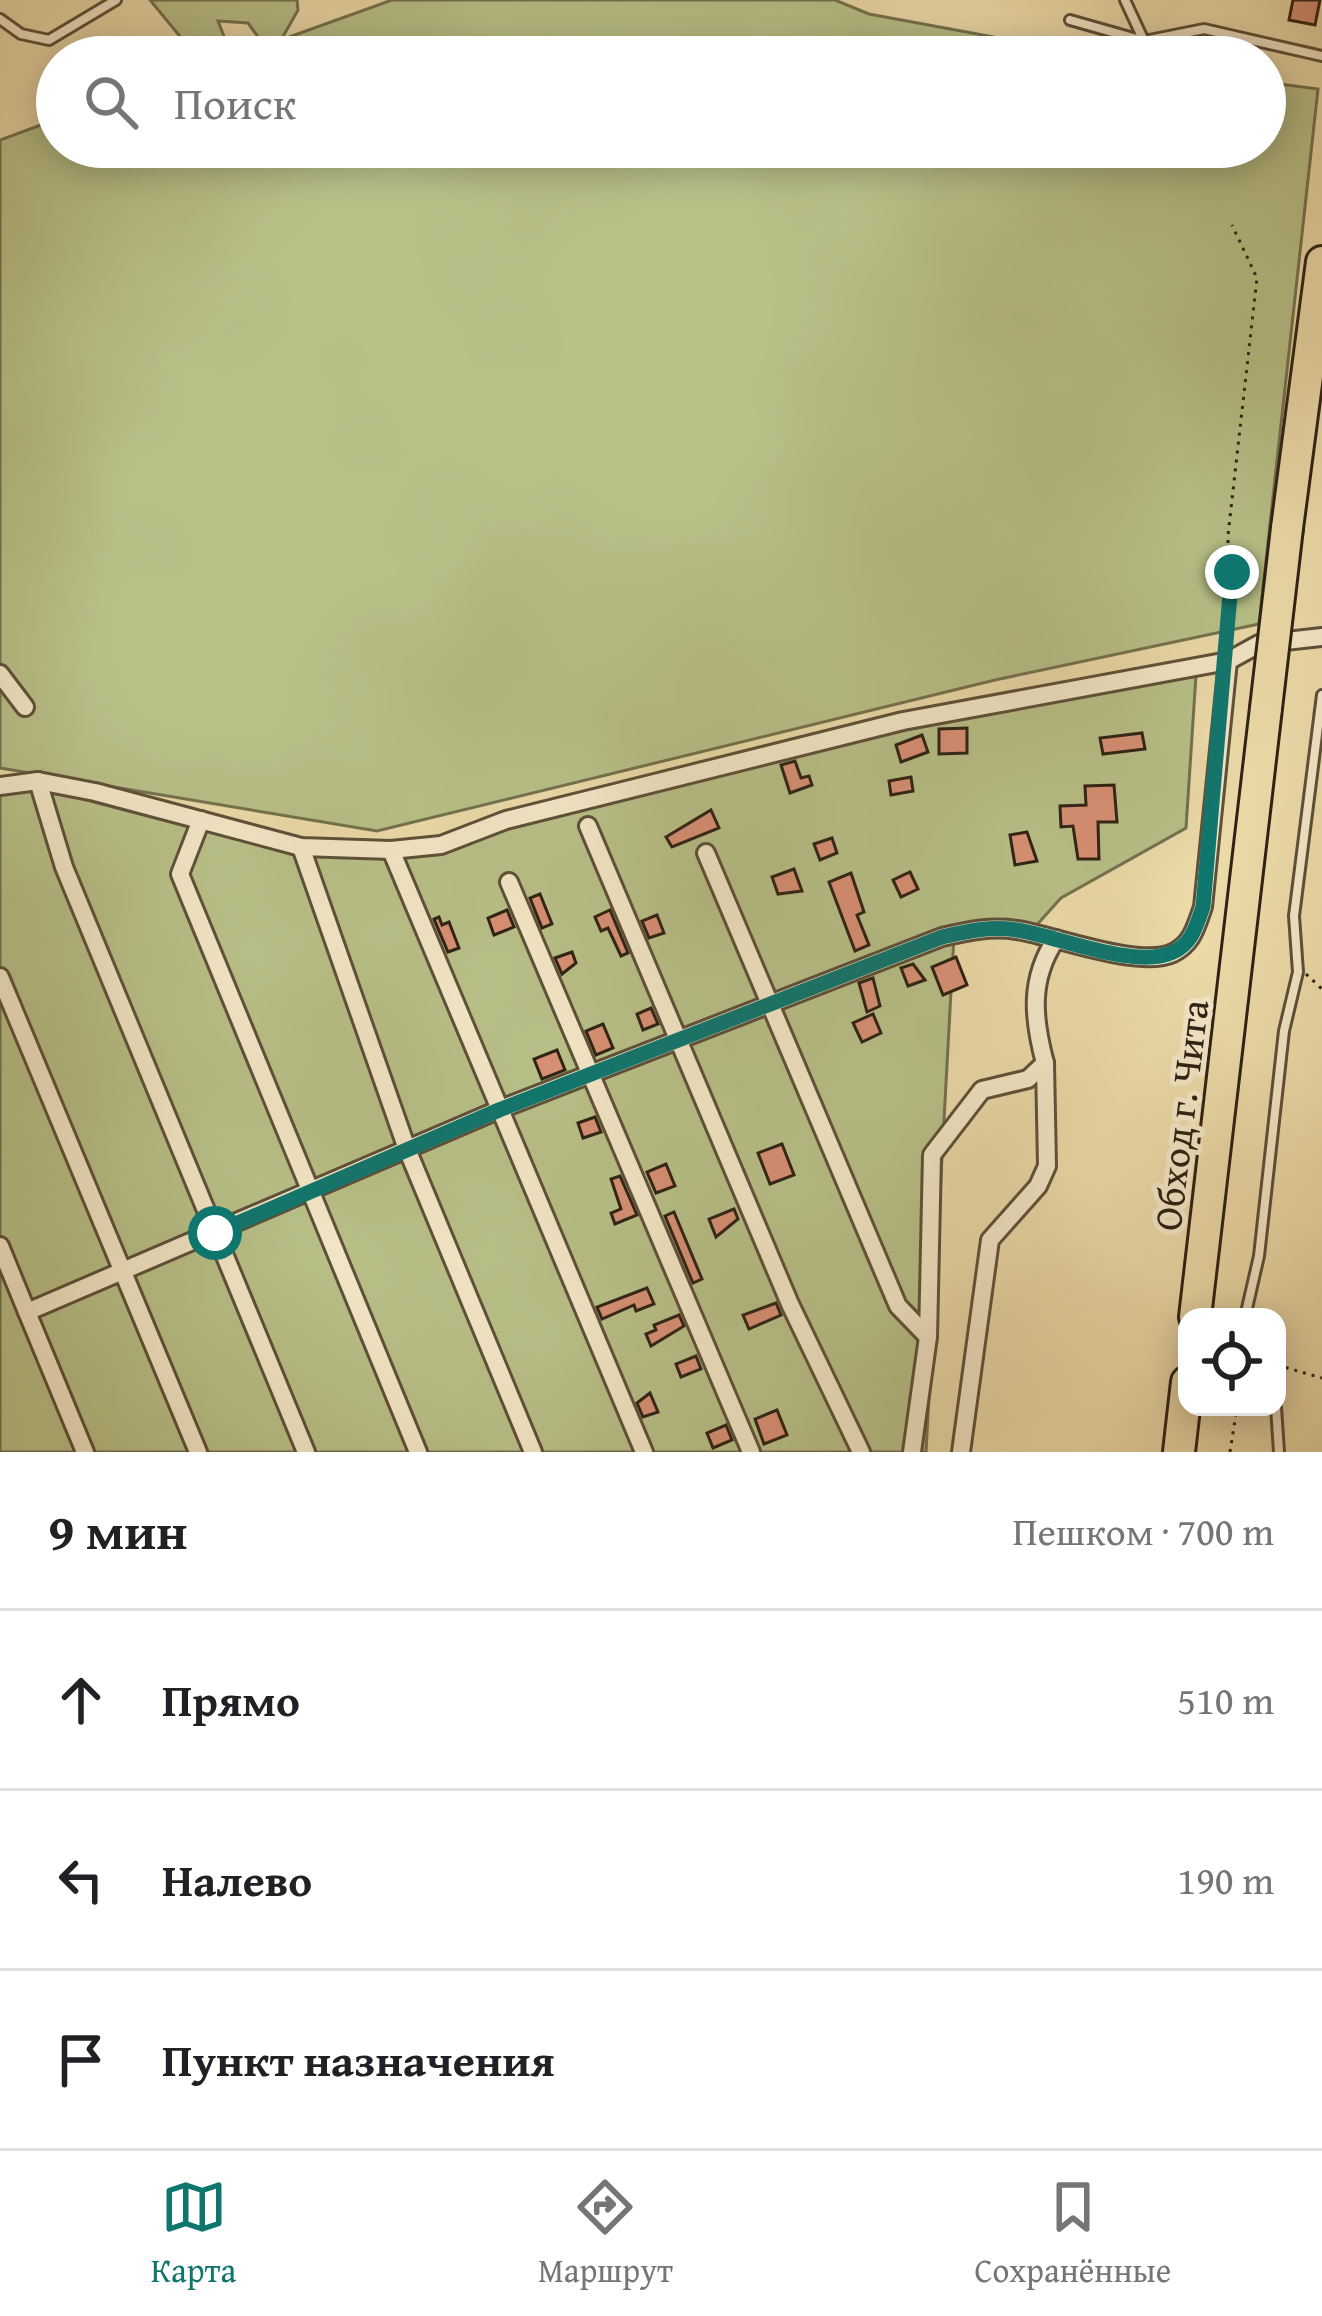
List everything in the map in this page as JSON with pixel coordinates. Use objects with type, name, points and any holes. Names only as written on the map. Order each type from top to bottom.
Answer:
[{"type":"highway","name":"Обход г. Чита","points":[[1196,1308],[1322,262]]},
{"type":"highway","points":[[1179,1452],[1183,1416]]},
{"type":"street","points":[[0,786],[38,781],[301,847],[391,850],[441,845],[506,820],[903,722],[1228,661],[1259,644],[1322,638]]},
{"type":"street","points":[[27,1312],[499,1110],[942,937],[980,928],[1057,939],[1084,949],[1160,958],[1191,940],[1203,907],[1228,661]]},
{"type":"street","points":[[0,674],[25,707]]},
{"type":"street","points":[[38,781],[64,867],[307,1452]]},
{"type":"street","points":[[200,820],[179,874],[418,1452]]},
{"type":"street","points":[[589,826],[790,1304],[861,1452]]},
{"type":"street","points":[[301,847],[406,1149],[532,1452]]},
{"type":"street","points":[[391,850],[644,1452]]},
{"type":"street","points":[[706,853],[775,1006],[898,1306],[928,1337]]},
{"type":"street","points":[[509,882],[751,1452]]},
{"type":"street","points":[[961,1452],[990,1240],[1038,1186],[1048,1166],[1046,1063],[1035,1023],[1035,994],[1040,966],[1057,939]]},
{"type":"street","points":[[0,977],[197,1452]]},
{"type":"street","points":[[912,1452],[928,1337],[932,1155],[982,1090],[1028,1079],[1046,1063]]},
{"type":"street","points":[[0,1246],[85,1452]]},
{"type":"lane","points":[[56,36],[116,0]]},
{"type":"lane","points":[[1125,0],[1142,36]]},
{"type":"lane","points":[[0,19],[21,34],[36,37]]},
{"type":"lane","points":[[1070,20],[1126,36]]},
{"type":"lane","points":[[1169,36],[1204,29],[1235,36]]},
{"type":"lane","points":[[1286,48],[1322,56]]},
{"type":"lane","points":[[1247,1308],[1259,1256],[1284,1031],[1298,972],[1294,916],[1322,694]]},
{"type":"lane","points":[[1277,1416],[1279,1452]]},
{"type":"path","points":[[1228,661],[1232,572],[1228,536],[1257,278],[1232,225]]},
{"type":"path","points":[[1298,972],[1313,976],[1322,989]]},
{"type":"path","points":[[1286,1368],[1322,1378]]},
{"type":"path","points":[[1230,1452],[1236,1416]]},
{"type":"green space","points":[[150,0],[297,0],[298,10],[283,36],[257,36],[248,23],[218,21],[224,36],[180,36]]},
{"type":"green space","points":[[392,0],[835,0],[869,14],[988,36],[292,36]]},
{"type":"green space","points":[[1286,85],[1318,89],[1259,624],[995,680],[377,831],[0,768],[0,140],[36,127],[36,168],[1286,168]]},
{"type":"green space","points":[[1196,675],[1186,828],[1061,898],[1034,928],[954,936],[926,1452],[0,1452],[0,795],[37,787],[301,856],[364,856],[890,733]]},
{"type":"building","points":[[1293,0],[1320,0],[1315,25],[1289,20]]},
{"type":"building","points":[[967,728],[967,753],[939,754],[939,729]]},
{"type":"building","points":[[1142,733],[1145,749],[1103,754],[1100,738]]},
{"type":"building","points":[[922,735],[928,752],[901,762],[896,745]]},
{"type":"building","points":[[795,761],[801,778],[809,776],[812,785],[790,793],[781,765]]},
{"type":"building","points":[[911,777],[913,791],[891,795],[889,781]]},
{"type":"building","points":[[1114,785],[1117,822],[1098,822],[1099,859],[1078,859],[1073,826],[1061,827],[1060,806],[1086,805],[1085,786]]},
{"type":"building","points":[[711,810],[719,828],[672,847],[666,837]]},
{"type":"building","points":[[1027,832],[1037,861],[1015,865],[1010,835]]},
{"type":"building","points":[[832,838],[837,853],[820,860],[814,844]]},
{"type":"building","points":[[794,869],[802,891],[778,894],[772,877]]},
{"type":"building","points":[[910,872],[918,889],[901,897],[893,880]]},
{"type":"building","points":[[851,873],[864,912],[857,915],[869,945],[855,951],[829,882]]},
{"type":"building","points":[[540,894],[552,924],[542,928],[530,898]]},
{"type":"building","points":[[507,910],[514,927],[494,935],[488,918]]},
{"type":"building","points":[[610,910],[628,953],[621,956],[608,928],[601,931],[595,917]]},
{"type":"building","points":[[657,915],[664,933],[649,938],[642,921]]},
{"type":"building","points":[[439,917],[442,925],[449,922],[459,948],[448,952],[434,919]]},
{"type":"building","points":[[572,952],[576,963],[562,974],[555,958]]},
{"type":"building","points":[[956,957],[967,985],[943,995],[932,967]]},
{"type":"building","points":[[913,964],[925,980],[908,986],[901,968]]},
{"type":"building","points":[[873,978],[880,1006],[867,1012],[859,983]]},
{"type":"building","points":[[651,1008],[658,1024],[643,1030],[637,1014]]},
{"type":"building","points":[[873,1014],[881,1033],[862,1042],[853,1023]]},
{"type":"building","points":[[603,1024],[613,1048],[596,1055],[586,1031]]},
{"type":"building","points":[[557,1050],[565,1070],[542,1079],[534,1059]]},
{"type":"building","points":[[595,1117],[601,1132],[583,1138],[578,1123]]},
{"type":"building","points":[[782,1144],[794,1175],[770,1184],[758,1153]]},
{"type":"building","points":[[666,1164],[675,1186],[656,1193],[647,1172]]},
{"type":"building","points":[[620,1176],[637,1215],[615,1224],[611,1213],[621,1209],[611,1179]]},
{"type":"building","points":[[734,1209],[738,1219],[716,1237],[709,1219]]},
{"type":"building","points":[[674,1212],[702,1279],[693,1283],[665,1216]]},
{"type":"building","points":[[647,1288],[654,1304],[636,1311],[634,1305],[602,1319],[597,1307]]},
{"type":"building","points":[[776,1303],[781,1315],[749,1329],[743,1315]]},
{"type":"building","points":[[679,1315],[684,1326],[651,1346],[646,1334],[656,1330],[654,1325]]},
{"type":"building","points":[[696,1356],[701,1369],[681,1377],[676,1364]]},
{"type":"building","points":[[650,1393],[658,1412],[643,1417],[637,1403]]},
{"type":"building","points":[[777,1410],[787,1435],[764,1444],[755,1419]]},
{"type":"building","points":[[726,1425],[732,1440],[713,1448],[707,1433]]},
{"type":"route","points":[[215,1233],[499,1110],[721,1028],[942,937],[980,928],[1015,930],[1084,949],[1160,958],[1178,951],[1191,940],[1203,907],[1228,661],[1232,572]]}]
